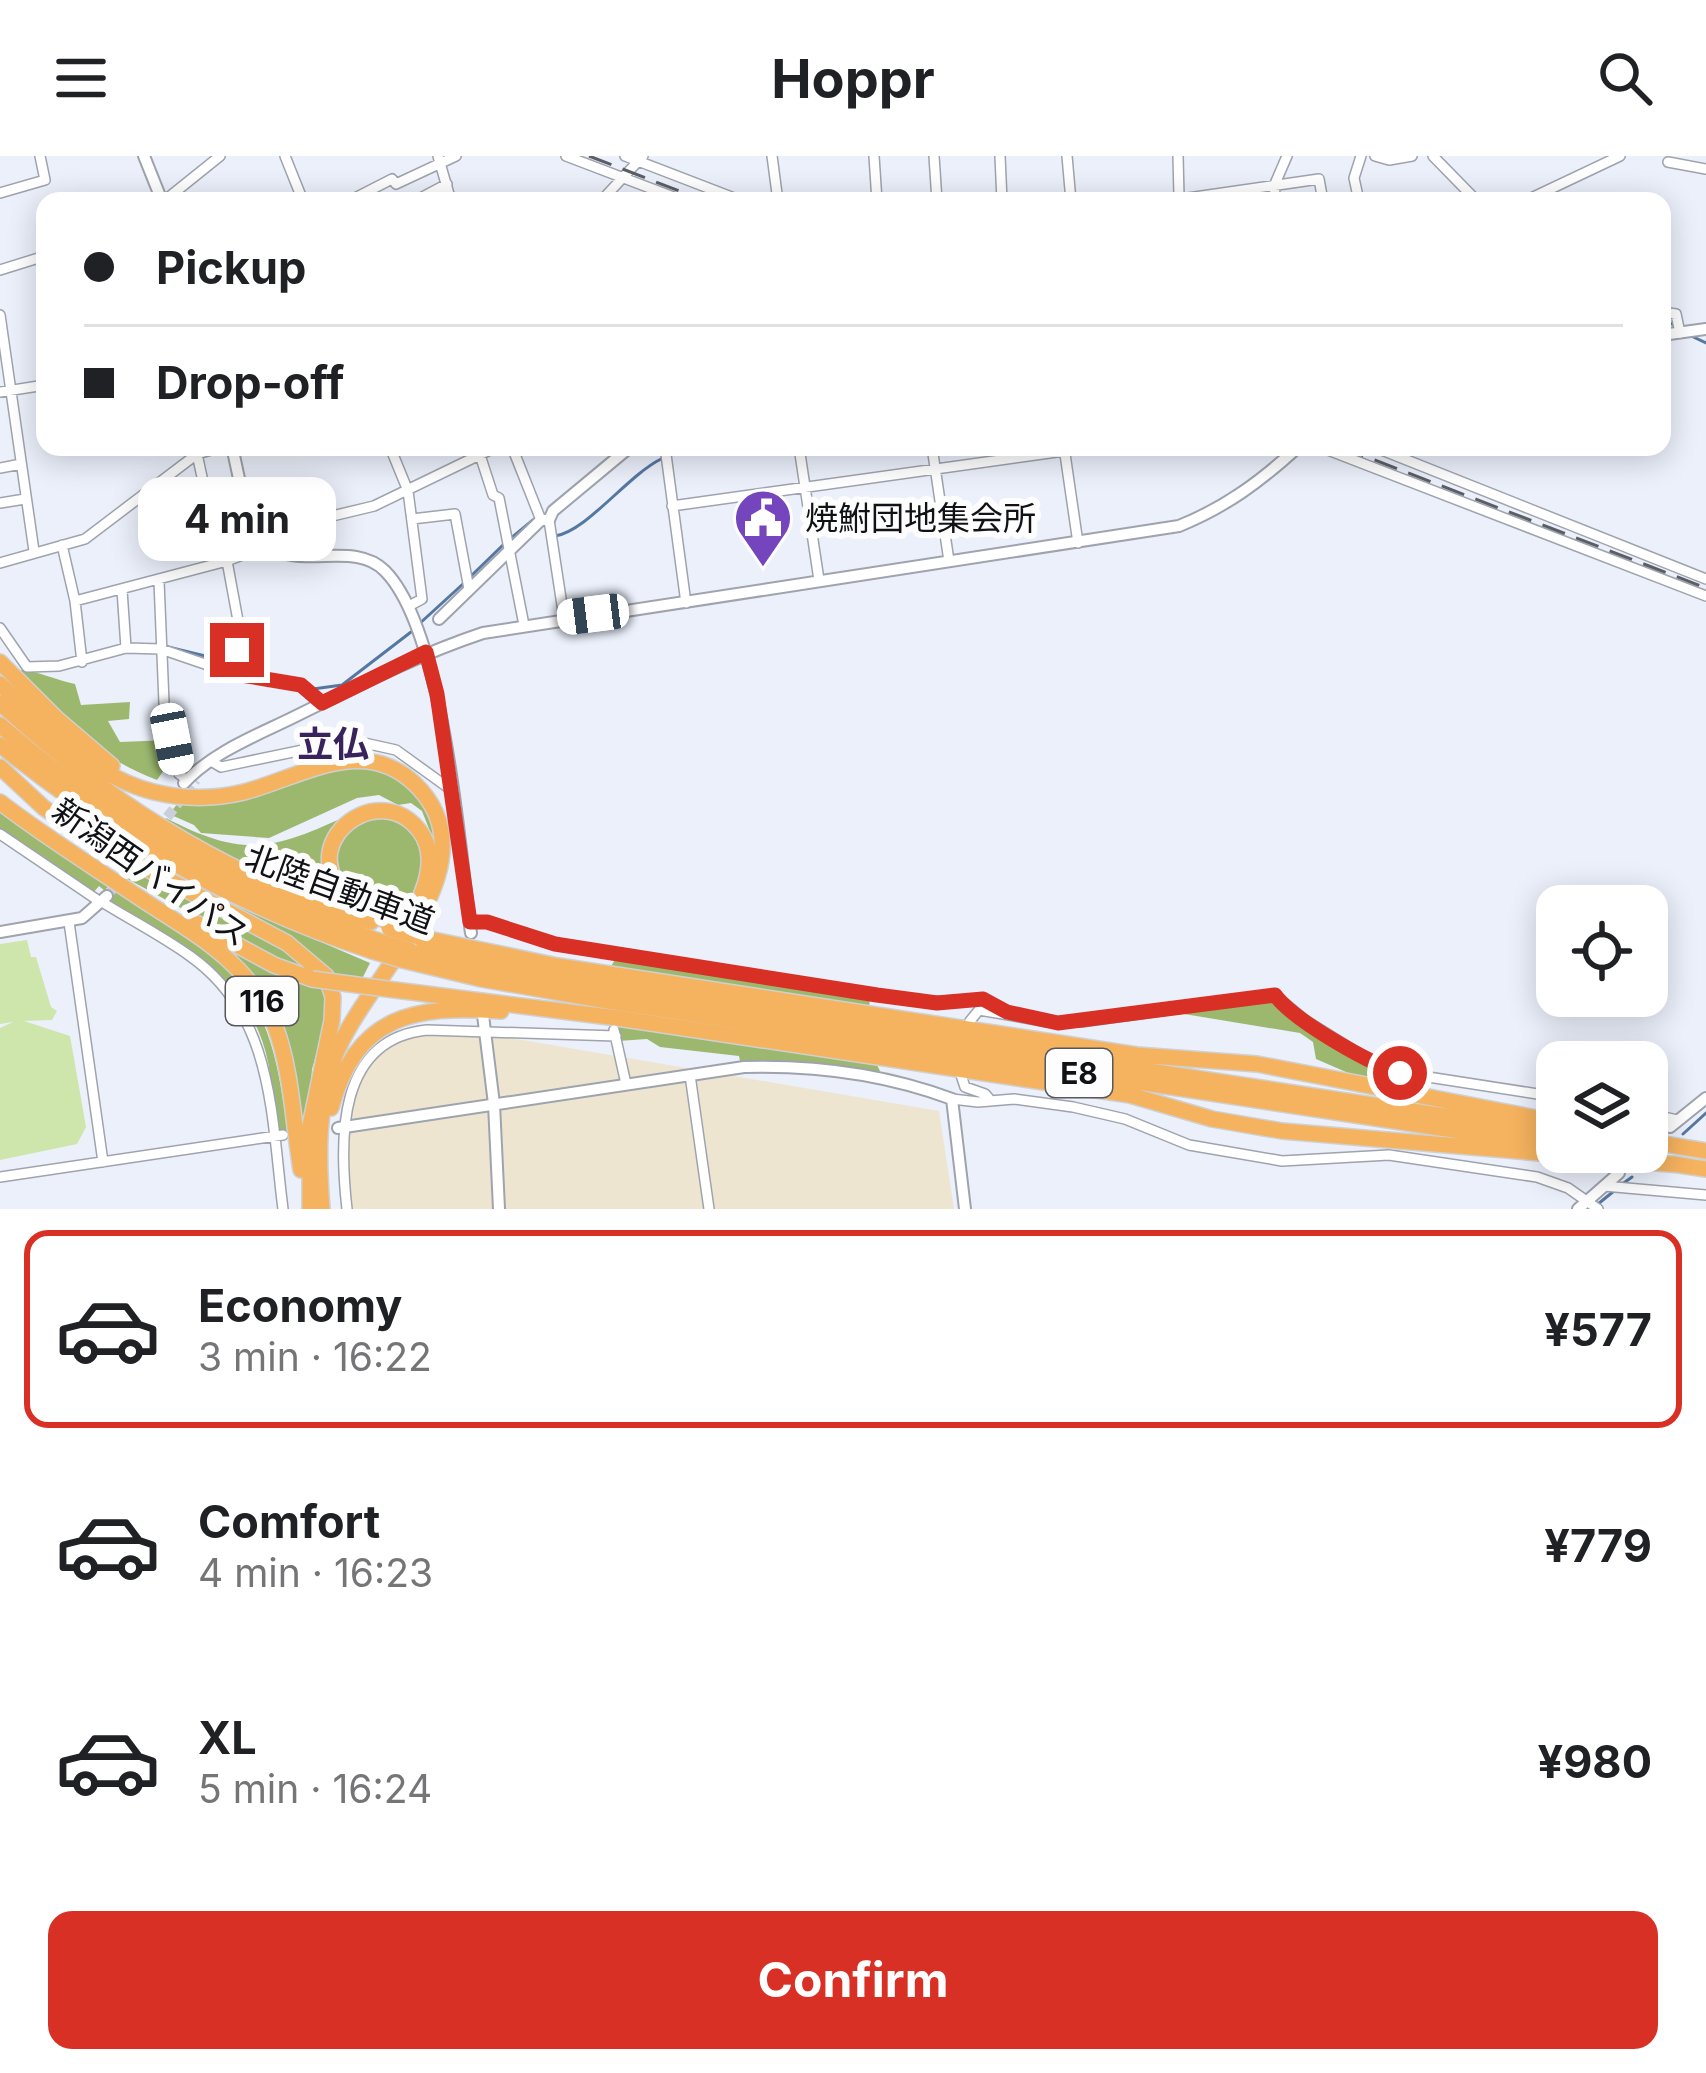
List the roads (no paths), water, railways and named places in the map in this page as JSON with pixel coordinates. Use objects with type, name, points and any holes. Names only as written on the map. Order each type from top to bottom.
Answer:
[{"type":"highway","points":[[0,662],[101,758],[140,781],[191,785]]},
{"type":"highway","name":"新潟西バイパス","points":[[0,684],[103,772],[153,792],[191,785],[246,791],[327,763],[367,761],[412,782],[431,804],[440,823],[443,854],[435,888],[357,1012],[330,1070],[322,1113],[322,1209]]},
{"type":"highway","points":[[0,703],[80,773],[163,829],[276,887],[413,945],[1137,1054],[1257,1064],[1536,1118]]},
{"type":"highway","name":"北陸自動車道","points":[[0,725],[104,807],[203,868],[285,907],[581,997],[1536,1143]]},
{"type":"highway","name":"北陸自動車道","points":[[0,745],[176,868],[266,912],[383,936]]},
{"type":"highway","points":[[0,767],[44,808],[91,839],[286,943],[320,968],[331,988],[333,1007],[308,1147],[308,1209]]},
{"type":"highway","name":"新潟西バイパス","points":[[0,802],[225,955],[258,993],[284,1056],[308,1209]]},
{"type":"highway","points":[[316,1084],[330,1042],[411,913],[428,877],[429,851],[418,829],[400,815],[367,813],[346,823],[338,833],[330,870],[350,903],[383,936]]},
{"type":"highway","points":[[96,868],[255,956],[312,979],[615,1026]]},
{"type":"highway","name":"北陸自動車道","points":[[413,945],[565,982],[1536,1130]]},
{"type":"highway","points":[[320,1165],[339,1080],[352,1054],[380,1026],[418,1014],[464,1010],[1130,1095],[1212,1119],[1282,1130],[1682,1165]]},
{"type":"highway","points":[[1668,1147],[1706,1153]]},
{"type":"highway","points":[[1668,1163],[1706,1169]]},
{"type":"street","points":[[0,193],[45,180],[40,156]]},
{"type":"street","points":[[144,156],[159,192]]},
{"type":"street","points":[[174,192],[220,156]]},
{"type":"street","points":[[285,156],[299,192]]},
{"type":"street","points":[[367,192],[456,156]]},
{"type":"street","points":[[566,156],[661,192]]},
{"type":"street","points":[[625,156],[720,192]]},
{"type":"street","points":[[772,156],[777,192]]},
{"type":"street","points":[[874,156],[876,192]]},
{"type":"street","points":[[934,156],[936,192]]},
{"type":"street","points":[[1000,156],[1002,192]]},
{"type":"street","points":[[1067,156],[1070,192]]},
{"type":"street","points":[[1178,156],[1179,192]]},
{"type":"street","points":[[1275,192],[1287,156]]},
{"type":"street","points":[[1357,192],[1354,178],[1361,156]]},
{"type":"street","points":[[1375,156],[1389,160],[1412,156]]},
{"type":"street","points":[[1433,156],[1468,192]]},
{"type":"street","points":[[1545,192],[1620,156]]},
{"type":"street","points":[[609,192],[641,159]]},
{"type":"street","points":[[440,160],[449,192]]},
{"type":"street","points":[[1668,162],[1706,169]]},
{"type":"street","points":[[1232,192],[1319,179],[1321,192]]},
{"type":"street","points":[[432,192],[447,184]]},
{"type":"street","points":[[0,270],[36,259]]},
{"type":"street","points":[[1671,313],[1676,314],[1680,333]]},
{"type":"street","points":[[0,316],[5,392],[16,430],[34,551]]},
{"type":"street","points":[[1671,334],[1706,329]]},
{"type":"street","points":[[5,392],[36,387]]},
{"type":"street","points":[[0,433],[16,430]]},
{"type":"street","points":[[0,563],[86,538],[194,456]]},
{"type":"street","points":[[197,456],[209,509],[243,488]]},
{"type":"street","points":[[234,456],[252,521],[268,545],[291,556],[367,558],[383,568],[409,606],[437,694],[470,928],[487,922],[540,940],[879,1001],[983,999],[1007,1012]]},
{"type":"street","points":[[394,456],[408,491],[422,599],[409,606]]},
{"type":"street","points":[[75,601],[226,561],[268,545],[303,523],[374,506],[476,456]]},
{"type":"street","points":[[481,456],[493,495],[499,498],[524,625]]},
{"type":"street","points":[[516,456],[545,520],[565,618]]},
{"type":"street","points":[[439,619],[509,550],[619,456]]},
{"type":"street","points":[[666,456],[686,603]]},
{"type":"street","points":[[800,456],[818,580]]},
{"type":"street","points":[[933,456],[949,561]]},
{"type":"street","points":[[672,506],[1016,456]]},
{"type":"street","points":[[1065,456],[1078,543]]},
{"type":"street","points":[[159,581],[164,703],[179,774],[191,785],[212,761],[322,703],[426,652],[482,633],[1179,526],[1254,487],[1288,456]]},
{"type":"street","points":[[1343,456],[1706,596]]},
{"type":"street","points":[[1397,456],[1706,579]]},
{"type":"street","points":[[0,467],[20,464]]},
{"type":"street","points":[[0,503],[26,499]]},
{"type":"street","points":[[412,519],[455,514],[469,589]]},
{"type":"street","points":[[62,545],[82,662]]},
{"type":"street","points":[[226,561],[239,626],[235,674]]},
{"type":"street","points":[[122,590],[126,648]]},
{"type":"street","points":[[0,628],[27,667],[82,662],[126,648],[161,649],[235,674],[301,685],[322,703]]},
{"type":"street","points":[[212,761],[221,767],[351,740],[396,750],[450,788]]},
{"type":"street","points":[[0,834],[191,956],[241,1007],[262,1055],[278,1136],[283,1209]]},
{"type":"street","points":[[0,932],[82,918],[102,897]]},
{"type":"street","points":[[69,922],[104,1162]]},
{"type":"street","points":[[605,952],[608,966]]},
{"type":"street","points":[[970,1021],[979,1010],[1068,1023],[1275,995],[1305,1020],[1396,1072],[1426,1083],[1536,1095]]},
{"type":"street","points":[[482,1015],[494,1104],[500,1209]]},
{"type":"street","points":[[347,1209],[342,1128],[360,1070],[382,1044],[410,1032],[615,1026],[626,1084]]},
{"type":"street","points":[[886,1079],[889,1064]]},
{"type":"street","points":[[342,1128],[744,1067],[799,1066],[886,1079],[952,1099],[1015,1099],[1073,1108],[1126,1119],[1198,1148],[1282,1161],[1434,1157],[1546,1178],[1588,1207],[1618,1173]]},
{"type":"street","points":[[690,1075],[709,1209]]},
{"type":"street","points":[[961,1075],[965,1087],[986,1094],[991,1101]]},
{"type":"street","points":[[1668,1121],[1674,1123],[1706,1098]]},
{"type":"street","points":[[952,1099],[965,1209]]},
{"type":"street","points":[[0,1177],[278,1136]]},
{"type":"street","points":[[1603,1186],[1706,1195]]},
{"type":"waterway","points":[[1687,334],[1706,343]]},
{"type":"waterway","points":[[555,536],[580,524],[661,459]]},
{"type":"waterway","points":[[510,539],[533,520]]},
{"type":"waterway","points":[[471,576],[503,545]]},
{"type":"waterway","points":[[418,625],[464,583]]},
{"type":"waterway","points":[[313,689],[342,685],[411,632]]},
{"type":"waterway","points":[[164,646],[230,662]]},
{"type":"waterway","points":[[239,665],[270,675]]},
{"type":"waterway","points":[[1683,1134],[1706,1113]]},
{"type":"waterway","points":[[1621,1185],[1632,1177]]},
{"type":"waterway","points":[[1598,1204],[1614,1191]]},
{"type":"tunnel","points":[[158,829],[196,780]]},
{"type":"tunnel","points":[[107,896],[136,858]]},
{"type":"railway","points":[[589,156],[682,192]]},
{"type":"railway","points":[[1364,456],[1706,588]]},
{"type":"place","name":"焼鮒団地集会所","points":[[763,569]]},
{"type":"district","name":"立仏","points":[[333,744]]}]
